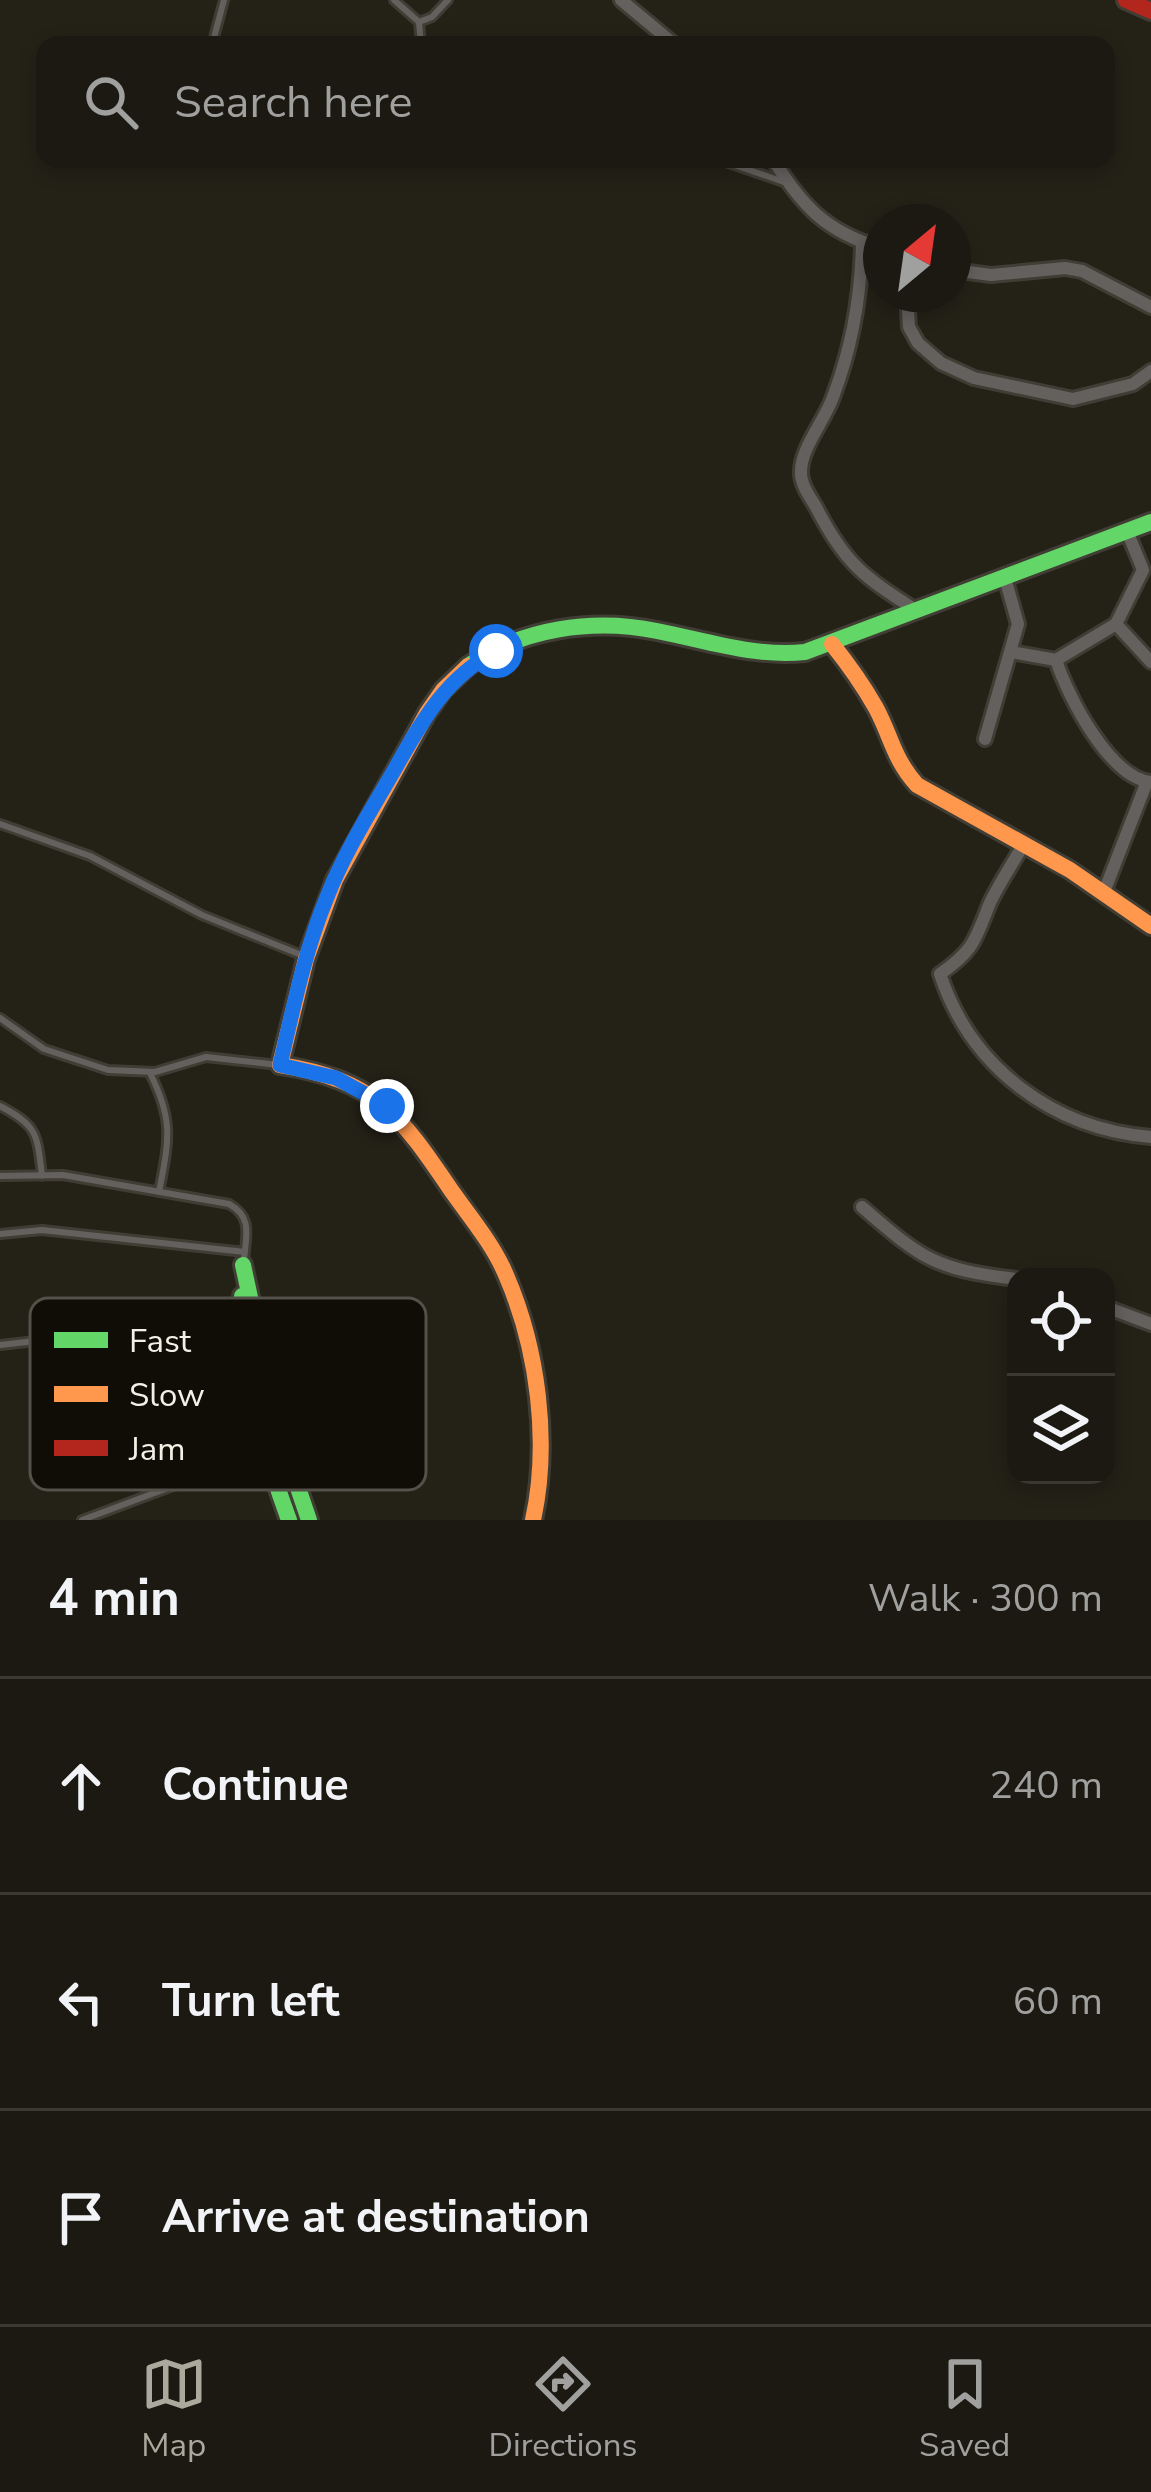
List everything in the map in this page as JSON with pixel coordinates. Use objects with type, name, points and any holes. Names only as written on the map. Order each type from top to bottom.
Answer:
[{"type":"street","points":[[621,0],[664,36]]},
{"type":"street","points":[[1126,0],[1151,11]]},
{"type":"street","points":[[779,168],[812,214],[862,243],[861,284],[848,349],[836,392],[803,461],[801,476],[849,562],[917,611]]},
{"type":"street","points":[[971,272],[1082,271],[1151,308]]},
{"type":"street","points":[[908,312],[909,327],[918,343],[941,363],[974,378],[1073,399],[1133,384],[1151,371]]},
{"type":"street","points":[[533,1520],[541,1474],[530,1357],[503,1269],[401,1119],[353,1086],[280,1065],[307,958],[340,867],[425,716],[451,682],[479,660],[531,637],[588,626],[655,629],[750,655],[787,655],[832,644],[1151,522]]},
{"type":"street","points":[[1011,652],[1056,660],[1116,624],[1143,570],[1127,531]]},
{"type":"street","points":[[986,740],[1018,614],[1005,578]]},
{"type":"street","points":[[1116,624],[1151,662]]},
{"type":"street","points":[[832,644],[857,675],[898,763],[910,778],[1104,892],[1151,926]]},
{"type":"street","points":[[1056,660],[1084,723],[1134,776],[1148,783],[1104,892]]},
{"type":"street","points":[[1023,845],[990,904],[977,940],[940,974],[953,1008],[980,1053],[1040,1101],[1101,1130],[1151,1137]]},
{"type":"street","points":[[862,1207],[934,1264],[1007,1277]]},
{"type":"street","points":[[242,1298],[244,1259]]},
{"type":"street","points":[[244,1259],[252,1298]]},
{"type":"street","points":[[1115,1310],[1151,1324]]},
{"type":"street","points":[[280,1490],[289,1520]]},
{"type":"street","points":[[299,1490],[309,1520]]},
{"type":"lane","points":[[214,36],[224,0]]},
{"type":"lane","points":[[394,0],[418,22],[420,36]]},
{"type":"lane","points":[[418,22],[432,17],[448,0]]},
{"type":"lane","points":[[743,168],[788,183]]},
{"type":"lane","points":[[0,824],[90,856],[202,915],[307,958]]},
{"type":"lane","points":[[0,1018],[28,1041],[108,1070],[150,1073],[206,1057],[280,1065]]},
{"type":"lane","points":[[150,1073],[170,1127],[159,1192]]},
{"type":"lane","points":[[0,1106],[34,1130],[42,1175]]},
{"type":"lane","points":[[0,1176],[81,1178],[159,1192],[235,1207],[248,1222],[244,1259],[90,1234],[42,1230],[0,1234]]},
{"type":"lane","points":[[0,1346],[30,1342]]},
{"type":"lane","points":[[82,1520],[163,1490]]},
{"type":"traffic: fast","points":[[468,666],[511,643],[583,626],[633,627],[749,650],[805,652],[1151,522]]},
{"type":"traffic: fast","points":[[243,1265],[250,1298]]},
{"type":"traffic: fast","points":[[279,1490],[289,1520]]},
{"type":"traffic: fast","points":[[299,1490],[309,1520]]},
{"type":"traffic: slow","points":[[832,644],[871,700],[917,785],[1070,870],[1151,926]]},
{"type":"traffic: slow","points":[[468,666],[427,713],[335,880],[306,959],[280,1065],[340,1080],[382,1105],[416,1141],[495,1252],[526,1334],[538,1396],[540,1459],[533,1520]]},
{"type":"traffic: jam","points":[[1126,0],[1151,11]]},
{"type":"route","points":[[387,1106],[336,1078],[280,1065],[325,901],[347,853],[441,694],[463,670],[496,651]]}]
